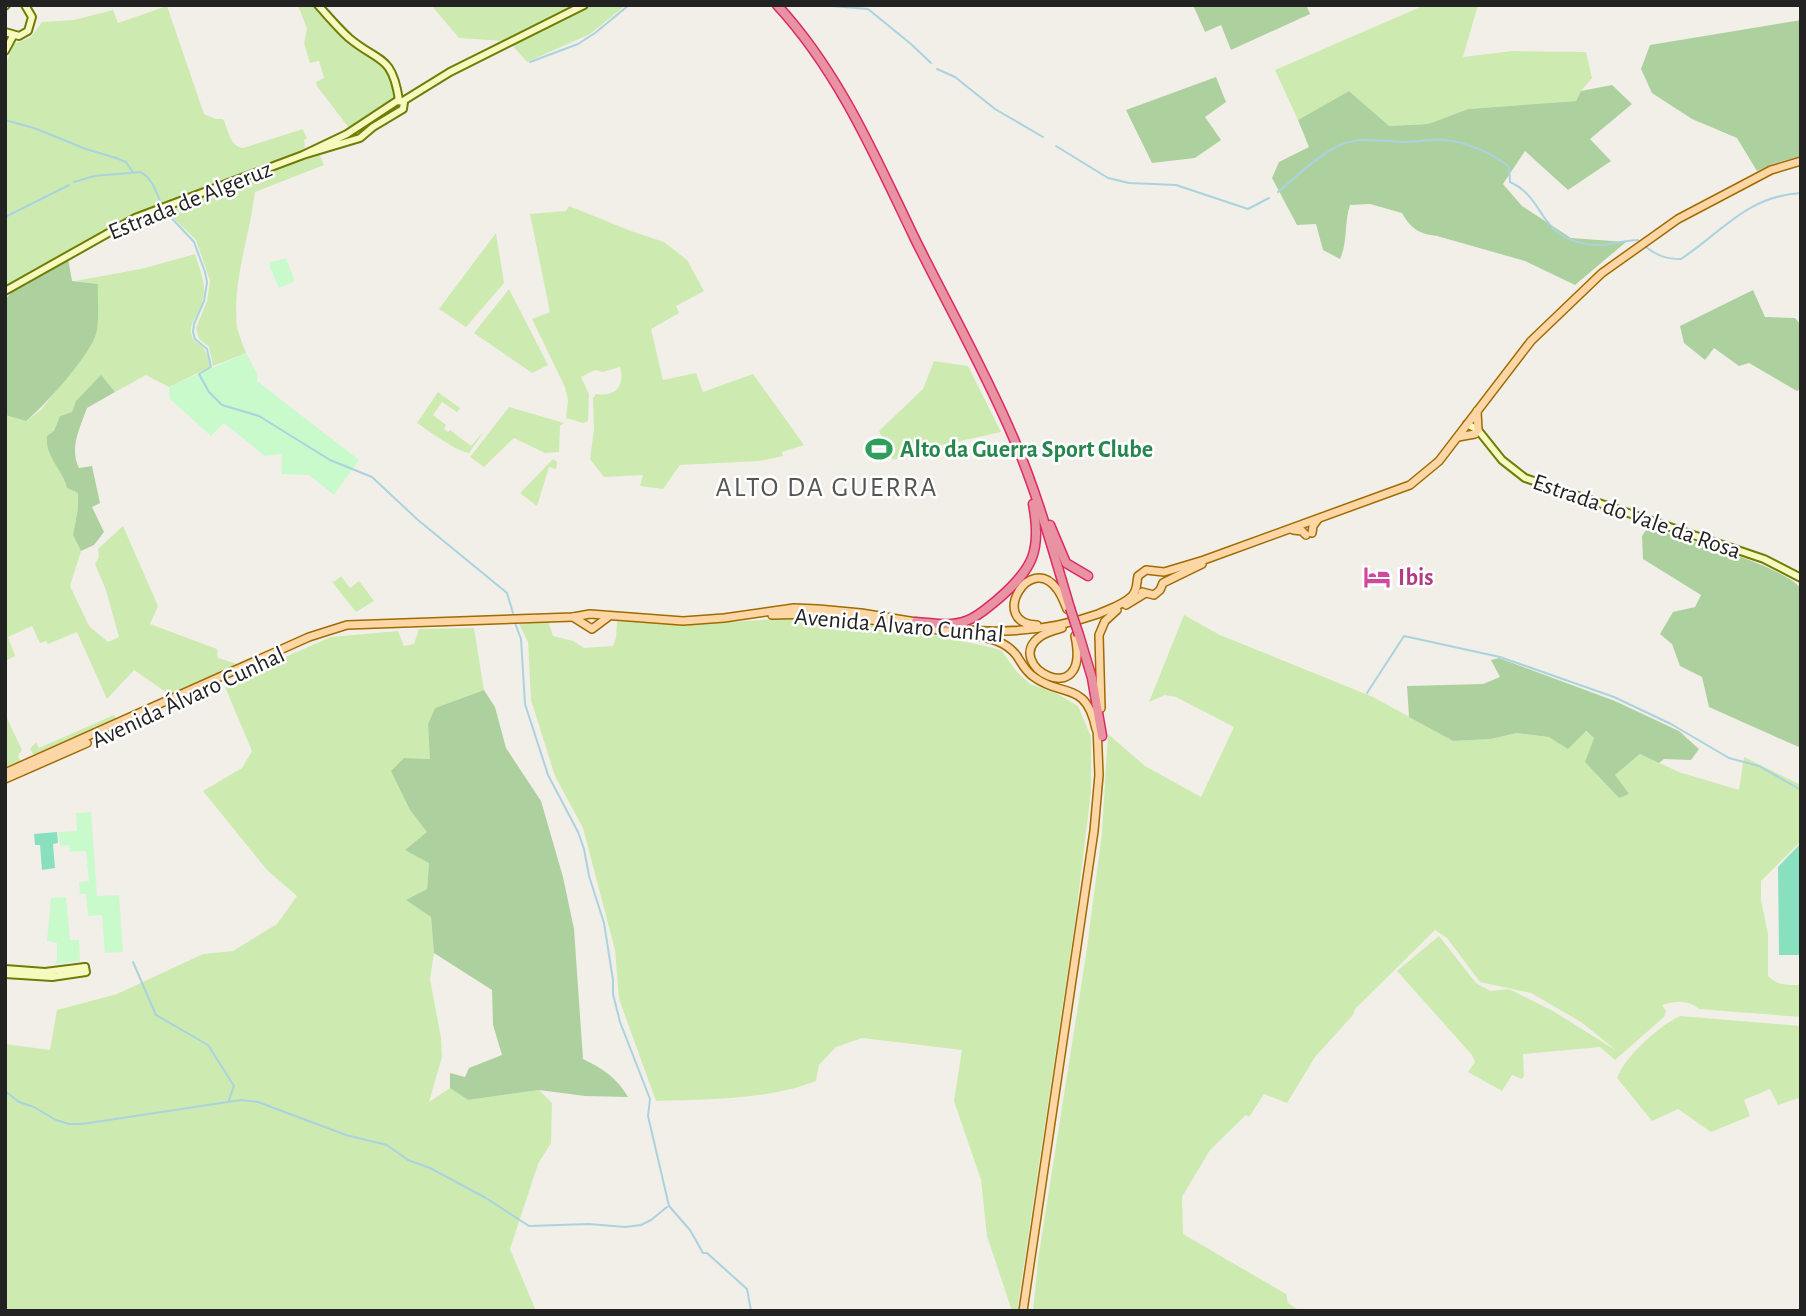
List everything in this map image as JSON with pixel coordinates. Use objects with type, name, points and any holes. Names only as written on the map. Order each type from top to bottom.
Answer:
[{"type":"highway","points":[[777,5],[808,41],[831,75],[999,404],[1062,557],[1073,569],[1088,576]]},
{"type":"highway","points":[[949,308],[996,406],[1051,550]]},
{"type":"highway","points":[[1028,476],[1091,678],[1100,736]]},
{"type":"highway","points":[[916,622],[944,624],[966,621],[981,614],[1023,575],[1034,551],[1037,529],[1032,498]]},
{"type":"main road","points":[[318,5],[351,40],[386,62],[394,75],[399,102]]},
{"type":"main road","name":"Estrada de Algeruz","points":[[303,155],[356,129],[450,72],[584,5]]},
{"type":"main road","points":[[5,32],[13,36],[24,34],[31,26],[33,17],[27,6]]},
{"type":"main road","points":[[5,51],[13,36]]},
{"type":"main road","name":"Estrada de Algeruz","points":[[6,291],[126,222],[162,206],[360,137],[402,110],[405,107],[399,102]]},
{"type":"main road","points":[[356,129],[360,130],[360,137]]},
{"type":"main road","points":[[1244,546],[1163,583],[1157,593],[1144,594],[1137,586],[1140,573],[1149,569],[1164,572],[1244,546],[1410,485],[1430,470],[1531,341],[1602,273],[1678,219],[1759,176],[1798,162]]},
{"type":"main road","points":[[1457,437],[1476,432],[1477,411]]},
{"type":"main road","name":"Estrada do Vale da Rosa","points":[[1467,424],[1513,470],[1525,478],[1764,559],[1801,578]]},
{"type":"main road","points":[[1288,530],[1300,530],[1309,534],[1319,519]]},
{"type":"main road","points":[[1157,572],[1163,583]]},
{"type":"main road","points":[[1060,626],[1031,625],[1021,620],[1014,606],[1018,590],[1024,583],[1033,580],[1050,583],[1057,589],[1068,608]]},
{"type":"main road","name":"Avenida Álvaro Cunhal","points":[[730,617],[794,608],[862,613],[985,631],[1034,629],[1060,626],[1118,606],[1132,595],[1137,586]]},
{"type":"main road","name":"Avenida Álvaro Cunhal","points":[[597,616],[683,621],[794,614],[828,615],[969,635],[1034,633],[1117,610],[1144,594]]},
{"type":"main road","points":[[1025,1311],[1102,779],[1099,635],[1105,621],[1117,610]]},
{"type":"main road","points":[[585,626],[585,616],[590,614],[597,616],[598,626]]},
{"type":"main road","name":"Avenida Álvaro Cunhal","points":[[5,773],[309,638],[347,625],[585,616]]},
{"type":"main road","points":[[573,617],[592,629],[609,616]]},
{"type":"main road","name":"Avenida Álvaro Cunhal","points":[[5,779],[310,642],[339,631],[375,625]]},
{"type":"main road","points":[[1060,626],[1041,636],[1033,645],[1032,662],[1039,672],[1047,677],[1063,677],[1074,669],[1079,656],[1077,636]]},
{"type":"main road","points":[[969,635],[1000,642],[1016,654],[1033,677],[1082,699],[1100,736]]},
{"type":"main road","points":[[5,971],[52,976],[86,972],[85,967],[16,972]]},
{"type":"green space","points":[[298,5],[315,5],[380,60],[392,77],[395,96],[349,128],[317,86],[316,82],[324,78],[319,61],[310,63],[304,43],[307,29]]},
{"type":"green space","points":[[431,5],[576,5],[504,41],[459,38]]},
{"type":"green space","points":[[591,5],[626,5],[590,34],[527,62],[512,45]]},
{"type":"green space","points":[[1193,5],[1310,5],[1307,7],[1310,14],[1231,50],[1221,25],[1205,32]]},
{"type":"green space","points":[[1425,5],[1478,5],[1463,57],[1512,51],[1586,52],[1592,78],[1576,101],[1468,109],[1428,124],[1388,126],[1349,91],[1298,120],[1275,70]]},
{"type":"green space","points":[[167,6],[204,114],[223,119],[232,141],[238,147],[243,148],[303,129],[307,139],[304,140],[305,149],[163,204],[5,286],[5,66],[14,44],[31,37],[42,22],[74,20],[113,10],[118,23]]},
{"type":"green space","points":[[1801,20],[1801,156],[1757,171],[1737,138],[1692,119],[1652,93],[1641,69],[1650,45]]},
{"type":"green space","points":[[1216,77],[1226,102],[1205,117],[1221,140],[1195,158],[1152,163],[1126,110]]},
{"type":"green space","points":[[1612,85],[1632,104],[1590,139],[1611,161],[1568,190],[1525,151],[1503,184],[1522,206],[1571,238],[1626,242],[1575,285],[1525,261],[1425,234],[1412,227],[1402,213],[1370,204],[1350,205],[1340,259],[1323,250],[1316,224],[1297,225],[1272,178],[1279,162],[1309,147],[1298,120],[1349,91],[1389,126],[1428,124],[1468,109],[1576,101],[1581,91]]},
{"type":"green space","points":[[319,153],[324,165],[255,192],[239,276],[236,310],[237,327],[246,353],[213,366],[209,347],[199,339],[196,328],[207,301],[210,281],[196,240],[166,211]]},
{"type":"green space","points":[[569,206],[664,242],[687,260],[704,291],[676,306],[679,313],[651,329],[663,380],[696,373],[703,392],[753,374],[804,445],[782,452],[783,456],[759,461],[680,465],[663,489],[640,486],[643,475],[604,477],[590,459],[594,430],[593,398],[596,394],[609,394],[617,389],[621,380],[620,367],[602,372],[595,370],[581,377],[589,394],[588,421],[583,423],[566,418],[568,400],[565,387],[532,319],[550,312],[530,214],[566,211]]},
{"type":"green space","points":[[496,233],[504,283],[466,327],[439,309]]},
{"type":"green space","points":[[195,254],[204,293],[191,333],[193,339],[205,351],[210,367],[169,387],[146,375],[115,392],[101,376],[77,401],[72,412],[60,416],[54,432],[56,463],[67,488],[78,493],[73,535],[81,551],[70,586],[89,626],[108,642],[119,637],[106,590],[95,564],[99,557],[98,549],[123,526],[158,606],[150,624],[217,649],[218,658],[240,665],[170,695],[134,670],[107,699],[77,632],[48,644],[46,641],[40,643],[32,626],[8,637],[15,656],[5,661],[5,415],[26,421],[41,410],[85,353],[98,284],[75,281],[141,269]]},
{"type":"green space","points":[[68,258],[72,281],[98,284],[96,334],[76,367],[34,414],[26,421],[5,415],[5,300],[14,289]]},
{"type":"green space","points":[[286,258],[294,279],[279,288],[269,265]]},
{"type":"green space","points":[[509,289],[548,365],[532,373],[474,333]]},
{"type":"green space","points":[[1753,290],[1765,317],[1795,318],[1801,325],[1801,388],[1797,391],[1749,363],[1739,366],[1714,348],[1705,360],[1684,343],[1680,326]]},
{"type":"green space","points":[[246,353],[257,374],[257,381],[359,460],[334,495],[309,475],[281,474],[282,454],[265,456],[224,423],[211,436],[170,399],[169,387]]},
{"type":"green space","points":[[934,361],[968,366],[1001,432],[933,447],[893,460],[879,431],[923,389]]},
{"type":"green space","points":[[101,375],[115,392],[87,408],[75,453],[79,468],[92,466],[100,503],[92,507],[104,532],[94,545],[81,551],[73,535],[78,493],[67,488],[48,450],[47,436],[54,431],[60,416],[72,412],[76,401]]},
{"type":"green space","points":[[438,392],[460,408],[457,412],[442,402],[433,415],[446,425],[444,429],[448,432],[450,430],[471,446],[485,430],[469,453],[450,445],[417,423]]},
{"type":"green space","points":[[509,407],[564,423],[560,426],[559,452],[545,453],[514,438],[484,467],[470,457]]},
{"type":"green space","points":[[553,459],[557,462],[556,469],[549,467],[537,506],[520,493]]},
{"type":"green space","points":[[1648,527],[1751,561],[1789,578],[1801,588],[1801,748],[1709,707],[1702,677],[1680,666],[1672,644],[1660,634],[1673,612],[1695,607],[1701,595],[1643,559],[1642,536]]},
{"type":"green space","points":[[341,576],[350,588],[359,581],[374,601],[356,612],[333,583],[332,580],[334,582]]},
{"type":"green space","points":[[1184,615],[1220,635],[1373,697],[1453,741],[1491,739],[1517,733],[1549,737],[1585,731],[1594,738],[1586,762],[1619,798],[1615,775],[1640,754],[1679,772],[1739,790],[1744,757],[1801,785],[1801,841],[1761,881],[1761,900],[1768,934],[1768,976],[1779,983],[1801,985],[1801,1017],[1699,1009],[1682,1002],[1667,1003],[1662,1005],[1666,1011],[1664,1017],[1615,1060],[1600,1047],[1523,1054],[1524,1076],[1522,1079],[1512,1075],[1502,1091],[1468,1072],[1475,1062],[1472,1055],[1397,971],[1439,936],[1476,983],[1490,991],[1509,989],[1553,1011],[1617,1051],[1581,1022],[1531,993],[1480,982],[1447,938],[1435,930],[1355,1009],[1353,1015],[1315,1057],[1287,1103],[1264,1094],[1249,1117],[1246,1115],[1210,1150],[1182,1197],[1183,1234],[1286,1294],[1288,1303],[1300,1311],[1033,1311],[1038,1260],[1086,955],[1102,833],[1108,734],[1145,766],[1201,797],[1234,727],[1176,697],[1165,695],[1149,702]]},
{"type":"green space","points":[[805,617],[903,630],[1001,650],[1017,672],[1030,684],[1056,693],[1078,706],[1091,737],[1091,792],[1075,922],[1017,1311],[1012,1311],[987,1236],[981,1180],[954,1101],[962,1050],[862,1038],[836,1047],[819,1065],[816,1081],[797,1087],[758,1095],[656,1101],[619,999],[615,950],[583,828],[555,776],[531,700],[528,642],[519,624],[548,621],[553,636],[573,641],[584,648],[613,646],[617,621],[685,625]]},
{"type":"green space","points":[[474,628],[484,690],[435,708],[428,725],[431,759],[404,758],[410,810],[428,832],[429,863],[427,889],[407,900],[431,917],[434,953],[430,979],[442,1057],[429,1102],[450,1088],[468,1100],[539,1090],[552,1103],[551,1143],[538,1164],[510,1249],[536,1311],[5,1311],[5,1044],[50,1050],[57,1010],[117,994],[203,954],[233,951],[277,924],[297,896],[267,870],[203,791],[242,768],[252,751],[225,687],[249,673],[331,637],[398,631],[404,646],[414,644],[419,629]]},
{"type":"green space","points":[[1499,658],[1615,701],[1679,731],[1699,749],[1691,760],[1664,759],[1659,763],[1640,754],[1615,775],[1629,794],[1619,798],[1585,762],[1594,738],[1586,731],[1568,749],[1549,737],[1517,733],[1491,739],[1453,741],[1409,717],[1407,686],[1483,684],[1500,677],[1491,660]]},
{"type":"green space","points":[[484,690],[495,707],[506,748],[541,801],[563,877],[574,929],[583,1059],[608,1074],[628,1097],[585,1096],[539,1090],[468,1100],[450,1088],[450,1073],[465,1077],[469,1068],[502,1055],[493,1025],[492,990],[434,953],[431,917],[406,900],[427,889],[429,863],[405,850],[427,832],[410,810],[391,771],[404,758],[430,759],[428,724],[435,708]]},
{"type":"green space","points":[[5,714],[22,750],[18,756],[21,763],[7,769]]},
{"type":"green space","points":[[114,715],[117,720],[39,755],[33,754],[30,749],[36,742],[39,748]]},
{"type":"green space","points":[[91,812],[97,896],[119,895],[123,952],[105,953],[102,915],[88,916],[86,894],[80,894],[79,882],[89,881],[86,851],[70,852],[69,845],[60,846],[59,832],[77,831],[76,813]]},
{"type":"green space","points":[[57,832],[58,843],[53,844],[55,868],[42,870],[40,845],[35,845],[34,834]]},
{"type":"green space","points":[[1801,843],[1801,955],[1779,955],[1778,867]]},
{"type":"green space","points":[[66,897],[70,940],[79,940],[80,961],[55,964],[57,943],[47,941],[51,898]]},
{"type":"green space","points":[[1680,1016],[1801,1026],[1801,1097],[1778,1105],[1770,1089],[1744,1100],[1750,1116],[1711,1132],[1678,1109],[1652,1121],[1617,1078],[1627,1060],[1644,1042]]},
{"type":"waterway","points":[[530,62],[578,44],[629,5]]},
{"type":"waterway","points":[[820,5],[868,9],[931,63]]},
{"type":"waterway","points":[[937,69],[955,77],[995,109],[1043,137]]},
{"type":"waterway","points":[[5,120],[126,162],[132,171]]},
{"type":"waterway","points":[[1278,192],[1322,156],[1346,143],[1361,140],[1445,140],[1479,149],[1509,167],[1510,182],[1531,198],[1552,227],[1575,242],[1606,245],[1638,240]]},
{"type":"waterway","points":[[1056,146],[1108,178],[1129,183],[1176,185],[1248,209],[1269,198]]},
{"type":"waterway","points":[[74,182],[94,176],[140,172],[151,181],[161,204]]},
{"type":"waterway","points":[[5,217],[69,185]]},
{"type":"waterway","points":[[1646,247],[1662,256],[1681,259],[1750,208],[1765,201],[1801,193]]},
{"type":"waterway","points":[[164,210],[194,242],[205,272],[207,282],[204,301],[193,332],[195,339],[207,349],[211,367],[199,374],[209,392],[222,405],[259,416],[330,460],[372,477],[418,520],[507,593],[513,613]]},
{"type":"waterway","points":[[515,623],[521,639],[525,704],[548,775],[584,849],[589,876],[604,923],[613,994],[620,1022],[650,1099],[648,1116],[669,1206],[690,1230],[703,1253],[707,1253],[747,1289],[751,1311]]},
{"type":"waterway","points":[[1367,693],[1404,636],[1500,657],[1614,697],[1671,724],[1729,758],[1759,766],[1801,790]]},
{"type":"waterway","points":[[133,962],[156,1015],[208,1045],[234,1086],[229,1100]]},
{"type":"waterway","points":[[5,1091],[19,1102],[69,1124],[241,1100],[258,1102],[346,1135],[387,1145],[408,1160],[430,1168],[486,1198],[529,1226],[641,1225],[667,1207]]},
{"type":"place","name":"Alto da Guerra Sport Clube","points":[[879,449]]},
{"type":"place","name":"Ibis","points":[[1377,577]]},
{"type":"district","name":"ALTO DA GUERRA","points":[[827,486]]}]
